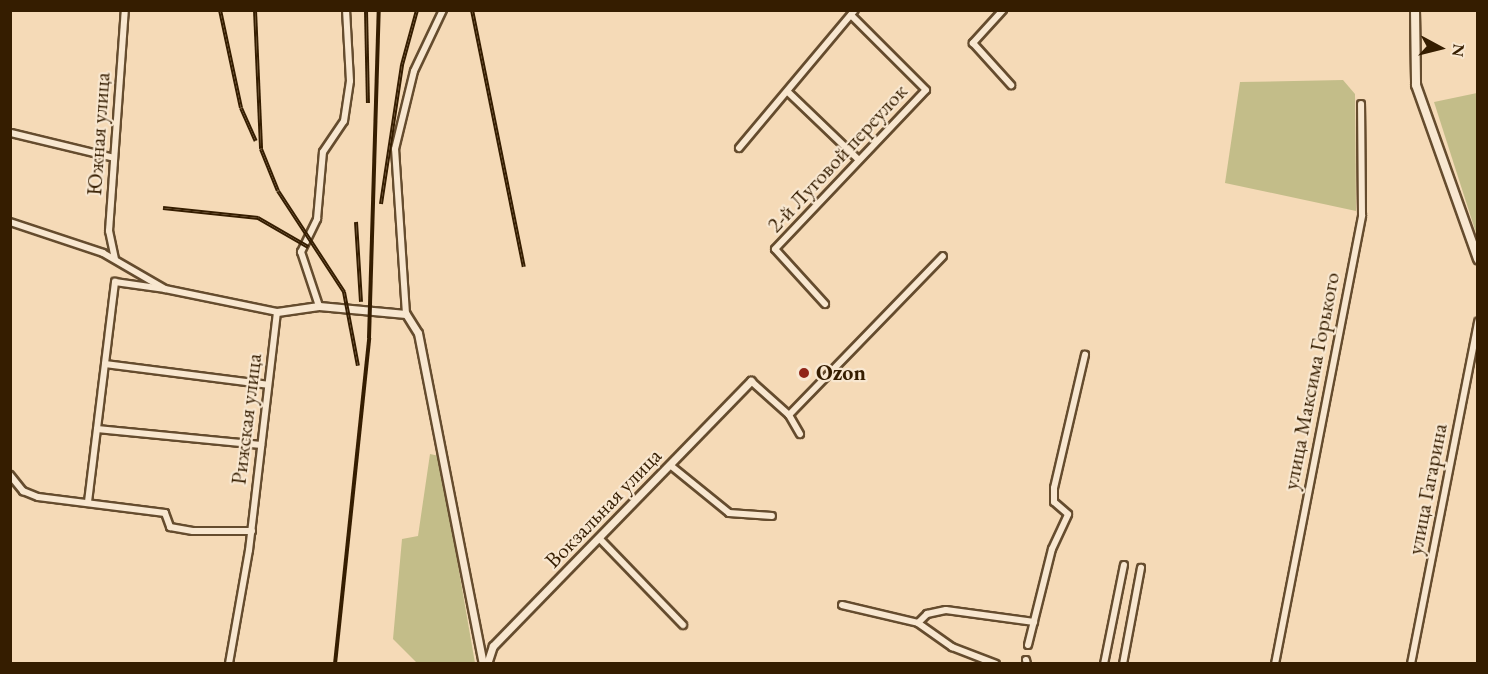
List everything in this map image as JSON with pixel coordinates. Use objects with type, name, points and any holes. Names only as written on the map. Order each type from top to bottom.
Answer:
[{"type":"main road","points":[[1414,10],[1416,85],[1478,259]]},
{"type":"street","name":"Южная улица","points":[[115,259],[109,231],[125,10]]},
{"type":"street","points":[[319,306],[301,252],[317,219],[323,152],[344,121],[350,81],[346,10]]},
{"type":"street","points":[[443,10],[414,71],[395,149],[406,314],[418,333],[485,663]]},
{"type":"street","points":[[999,12],[973,44],[1011,85]]},
{"type":"street","points":[[739,147],[853,13]]},
{"type":"street","name":"2-й Луговой переулок","points":[[825,304],[775,249],[926,90],[853,13]]},
{"type":"street","points":[[788,92],[859,160]]},
{"type":"street","name":"улица Максима Горького","points":[[1275,663],[1362,215],[1361,104]]},
{"type":"street","points":[[11,133],[114,158]]},
{"type":"street","points":[[10,222],[115,259],[165,289]]},
{"type":"street","points":[[789,415],[943,256]]},
{"type":"street","points":[[88,502],[115,282],[165,289],[277,312],[319,306],[406,314]]},
{"type":"street","name":"Рижская улица","points":[[229,663],[252,531],[277,312]]},
{"type":"street","name":"улица Гагарина","points":[[1412,663],[1478,321]]},
{"type":"street","points":[[1028,645],[1052,549],[1068,514],[1054,502],[1054,488],[1086,355]]},
{"type":"street","points":[[105,364],[268,385]]},
{"type":"street","points":[[751,381],[789,415],[800,434]]},
{"type":"street","name":"Вокзальная улица","points":[[485,663],[493,646],[751,381]]},
{"type":"street","points":[[97,429],[261,445]]},
{"type":"street","points":[[670,465],[729,513],[772,516]]},
{"type":"street","points":[[10,475],[23,491],[38,497],[165,513],[171,527],[193,531],[252,531]]},
{"type":"street","points":[[598,538],[683,625]]},
{"type":"street","points":[[1104,663],[1124,565]]},
{"type":"street","points":[[1123,663],[1141,568]]},
{"type":"street","points":[[842,605],[918,623],[952,646],[996,663]]},
{"type":"street","points":[[918,623],[927,614],[946,610],[1034,622]]},
{"type":"shaded area","points":[[1343,80],[1355,94],[1356,211],[1225,183],[1240,82]]},
{"type":"shaded area","points":[[1478,93],[1477,236],[1434,102]]},
{"type":"shaded area","points":[[430,454],[439,456],[475,663],[417,663],[393,639],[402,539],[418,536]]},
{"type":"railway","points":[[220,10],[241,108],[256,141]]},
{"type":"railway","points":[[255,10],[261,149],[278,191],[344,292],[358,366]]},
{"type":"railway","points":[[366,10],[368,103]]},
{"type":"railway","points":[[335,664],[369,338],[379,10]]},
{"type":"railway","points":[[381,204],[402,65],[417,10]]},
{"type":"railway","points":[[472,10],[524,267]]},
{"type":"railway","points":[[163,208],[258,218],[308,247]]},
{"type":"railway","points":[[356,222],[361,302]]},
{"type":"place","name":"Ozon","points":[[804,373]]}]
